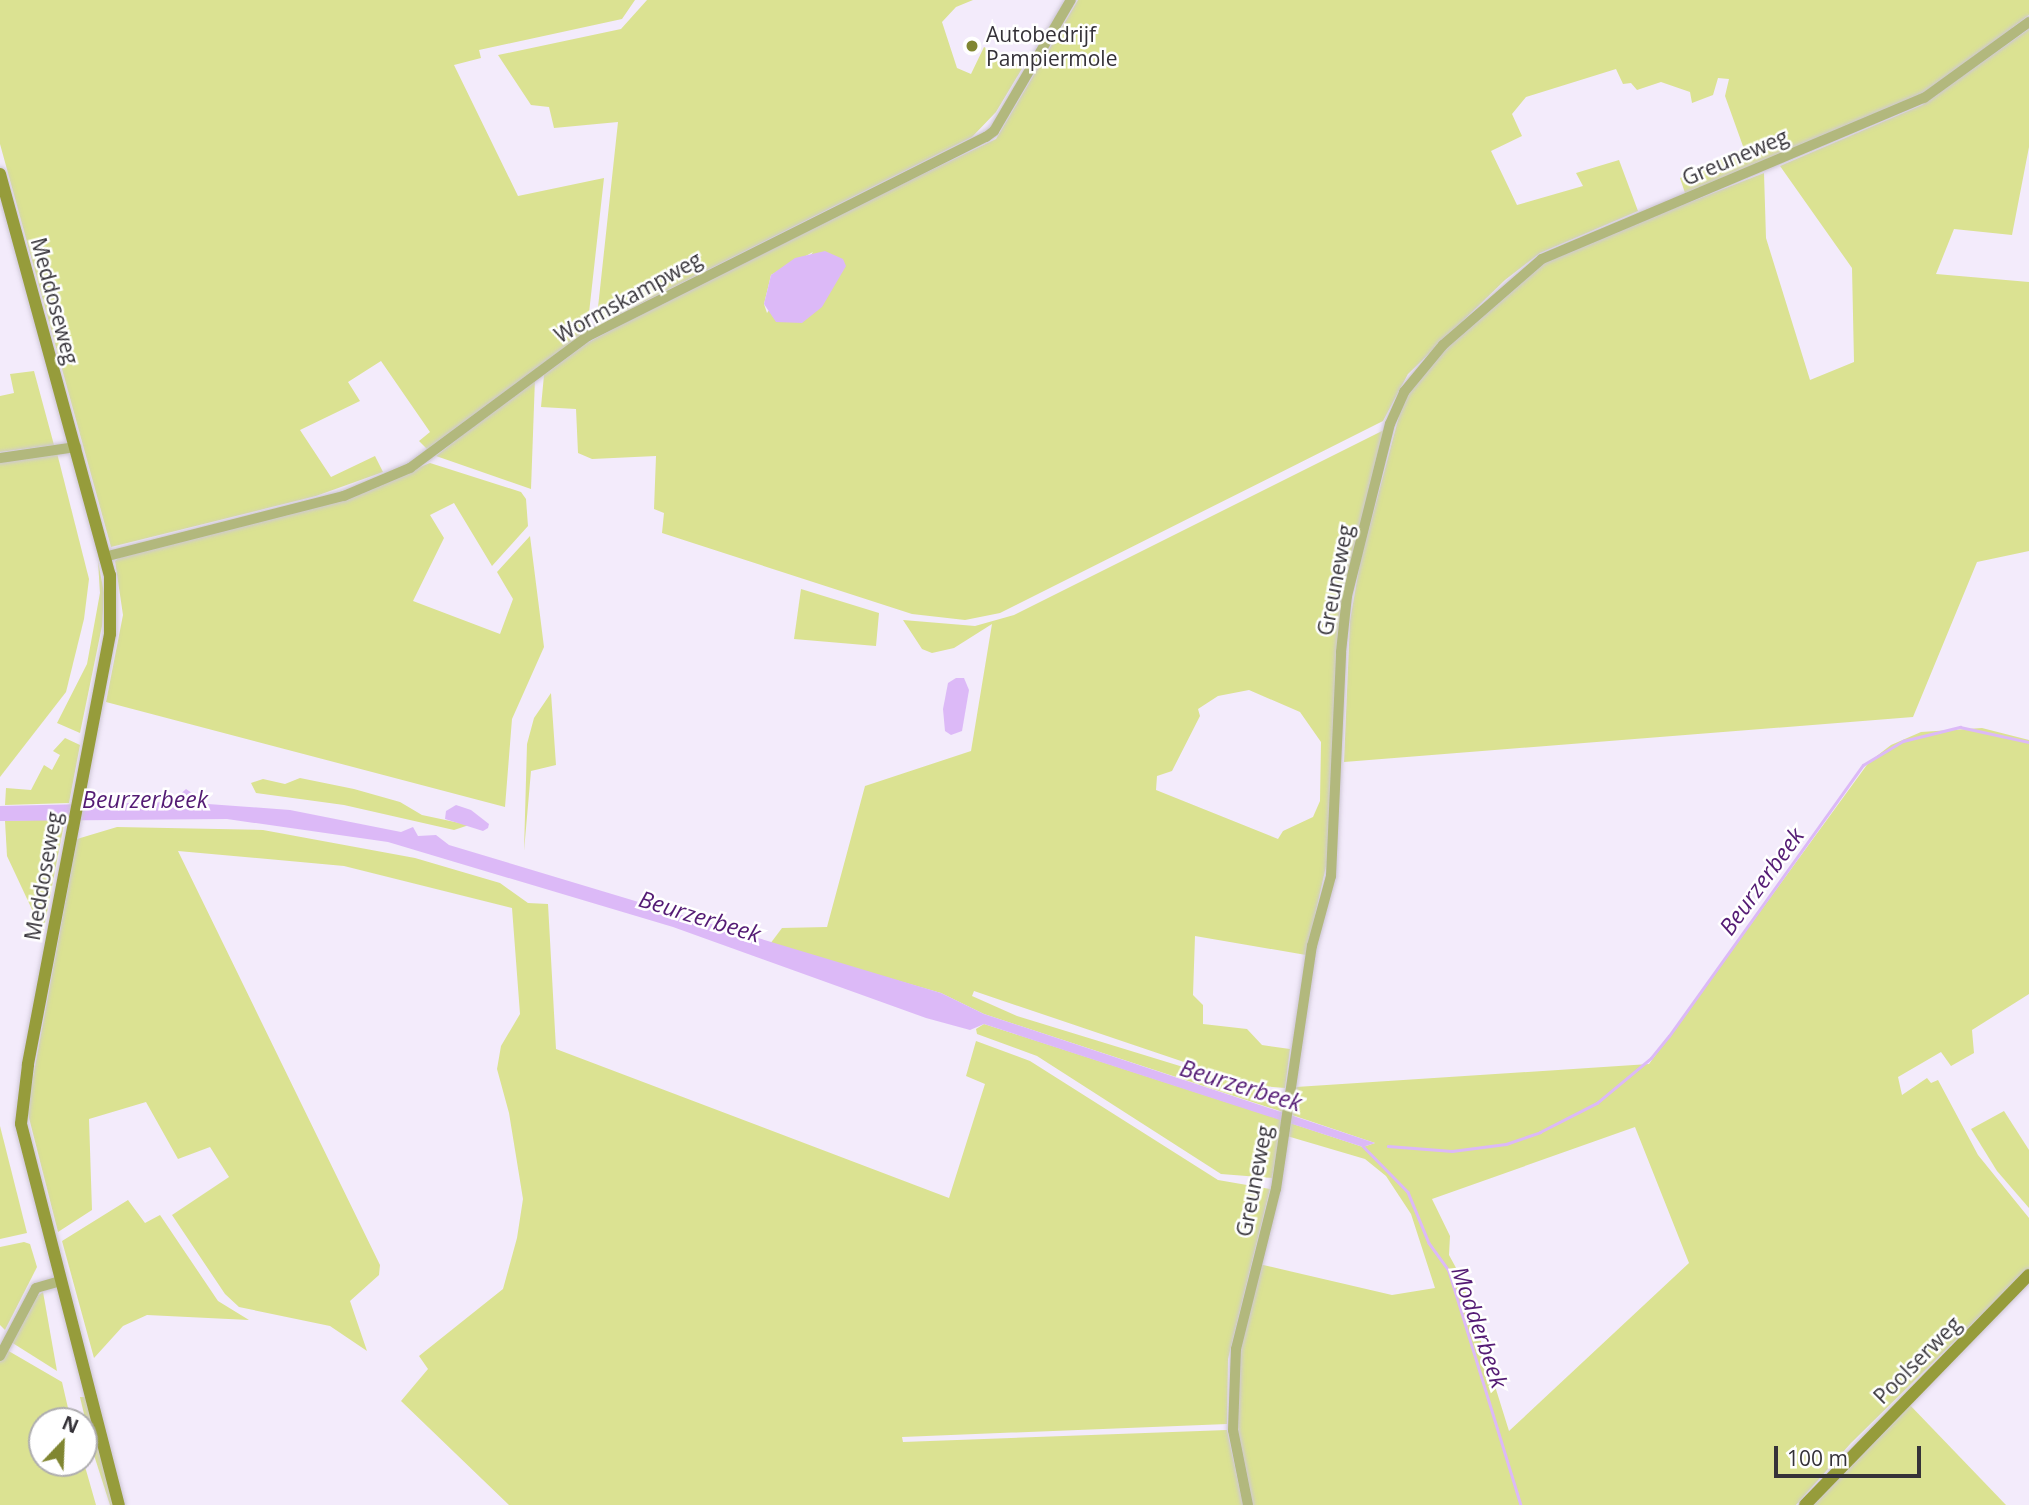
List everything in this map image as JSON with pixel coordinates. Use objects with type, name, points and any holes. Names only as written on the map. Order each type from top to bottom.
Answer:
[{"type":"street","name":"Wormskampweg","points":[[104,557],[344,496],[410,468],[588,336],[986,137],[994,131],[1071,0]]},
{"type":"street","name":"Greuneweg","points":[[1248,1505],[1233,1430],[1234,1368],[1276,1189],[1312,946],[1335,853],[1341,652],[1348,596],[1390,424],[1409,384],[1444,345],[1542,260],[1924,98],[2029,22]]},
{"type":"street","name":"Meddoseweg","points":[[0,174],[76,447],[111,595],[110,634],[71,830],[21,1113],[60,1281],[119,1505]]},
{"type":"street","points":[[0,458],[76,447]]},
{"type":"street","name":"Poolserweg","points":[[1805,1505],[2029,1275]]},
{"type":"street","points":[[0,1356],[36,1288],[60,1281]]},
{"type":"green space","points":[[0,0],[635,0],[622,19],[479,50],[481,58],[454,65],[518,196],[604,178],[587,331],[427,449],[419,441],[430,432],[381,361],[348,382],[360,401],[300,430],[331,477],[375,456],[383,472],[316,496],[111,547],[0,144]]},
{"type":"green space","points":[[647,0],[973,0],[956,7],[942,22],[957,68],[971,74],[984,47],[1023,67],[996,112],[972,137],[596,326],[618,122],[554,128],[549,107],[531,105],[498,55],[621,29]]},
{"type":"green space","points":[[1078,0],[2029,0],[2029,15],[1923,95],[1685,193],[1680,178],[1744,149],[1725,96],[1729,79],[1718,78],[1713,95],[1692,103],[1690,92],[1661,82],[1637,90],[1631,83],[1623,84],[1616,69],[1526,97],[1512,114],[1522,136],[1491,151],[1517,205],[1583,186],[1576,173],[1619,160],[1638,211],[1540,253],[1505,280],[1408,374],[1383,421],[1000,613],[965,620],[912,614],[662,533],[664,513],[654,509],[656,456],[592,459],[578,453],[576,409],[541,407],[544,375],[587,343],[733,265],[996,139]],"holes":[[[813,252],[767,313],[764,304],[771,275]]]},
{"type":"green space","points":[[2029,29],[2029,147],[2012,235],[1954,229],[1936,274],[2029,282],[2029,551],[1977,562],[1913,717],[1344,762],[1350,621],[1360,563],[1402,405],[1423,370],[1515,283],[1558,254],[1764,173],[1766,238],[1810,380],[1854,362],[1852,268],[1780,166],[1922,105]]},
{"type":"green space","points":[[34,371],[54,445],[0,452],[0,396],[14,393],[10,374]]},
{"type":"green space","points":[[535,378],[531,489],[436,456]]},
{"type":"green space","points":[[1384,430],[1341,604],[1329,853],[1306,955],[1195,936],[1193,995],[1203,1005],[1203,1024],[1247,1029],[1262,1045],[1290,1049],[1285,1088],[1252,1085],[974,991],[972,996],[1017,1016],[1284,1098],[1283,1112],[984,1014],[941,993],[770,944],[782,928],[827,927],[865,786],[971,751],[992,624],[954,648],[932,653],[922,649],[903,620],[975,626],[1014,615]],"holes":[[[1249,690],[1300,712],[1321,742],[1320,801],[1313,817],[1283,831],[1278,839],[1156,790],[1157,776],[1172,771],[1200,716],[1198,709],[1218,696]]]},
{"type":"green space","points":[[57,453],[89,579],[84,619],[66,692],[0,777],[0,460]]},
{"type":"green space","points":[[430,463],[521,492],[526,499],[528,526],[492,566],[454,503],[430,515],[444,538],[413,601],[500,634],[513,599],[497,572],[530,536],[544,647],[512,719],[505,807],[106,702],[123,615],[115,561],[119,558],[324,505]]},
{"type":"green space","points":[[98,561],[104,593],[102,626],[80,733],[57,723],[87,664],[100,593]]},
{"type":"green space","points":[[801,589],[879,613],[876,646],[794,639]]},
{"type":"green space","points":[[551,693],[556,765],[531,771],[524,851],[527,744],[534,718]]},
{"type":"green space","points":[[1982,728],[2029,740],[2029,994],[1972,1030],[1974,1053],[1951,1066],[1941,1052],[1898,1077],[1902,1095],[1927,1078],[1931,1083],[1938,1080],[1978,1155],[2029,1218],[2029,1268],[1851,1443],[1796,1505],[1250,1505],[1230,1397],[1259,1264],[1392,1295],[1435,1288],[1411,1214],[1386,1176],[1365,1159],[1287,1136],[1290,1123],[1363,1147],[1375,1143],[1292,1115],[1296,1087],[1649,1064],[1869,762],[1891,745],[1921,732]],"holes":[[[1635,1127],[1689,1263],[1509,1431],[1461,1277],[1449,1255],[1450,1236],[1432,1199]]]},
{"type":"green space","points":[[65,738],[80,745],[69,803],[5,805],[6,788],[31,790],[44,765],[52,770],[60,755],[53,751]]},
{"type":"green space","points":[[300,778],[354,789],[400,802],[422,815],[469,825],[454,830],[344,805],[256,793],[251,783],[263,779],[285,784]]},
{"type":"green space","points":[[65,819],[43,933],[7,856],[5,821]]},
{"type":"green space","points":[[117,827],[263,830],[415,858],[500,883],[528,903],[548,904],[556,1049],[949,1198],[985,1084],[966,1076],[976,1041],[1030,1061],[1218,1180],[1270,1189],[1228,1359],[1227,1424],[902,1437],[903,1442],[1227,1430],[1243,1505],[509,1505],[401,1401],[428,1369],[419,1356],[503,1289],[517,1238],[523,1199],[509,1113],[497,1069],[501,1046],[520,1014],[512,908],[344,866],[178,851],[380,1265],[379,1275],[350,1301],[367,1351],[330,1326],[239,1307],[225,1294],[172,1215],[229,1177],[210,1147],[178,1159],[146,1102],[89,1119],[92,1210],[58,1232],[27,1110],[77,839]]},
{"type":"green space","points":[[984,1024],[1282,1120],[1272,1178],[1221,1174],[1037,1056],[977,1034],[976,1029]]},
{"type":"green space","points":[[2004,1111],[2029,1150],[2029,1208],[1997,1171],[1971,1129]]},
{"type":"green space","points":[[0,1126],[27,1233],[0,1239]]},
{"type":"green space","points":[[128,1200],[145,1223],[160,1215],[218,1301],[249,1320],[147,1315],[123,1326],[94,1358],[62,1241]]},
{"type":"green space","points":[[24,1242],[30,1244],[37,1267],[5,1330],[0,1325],[0,1247]]},
{"type":"green space","points":[[43,1292],[57,1371],[11,1342],[34,1298]]},
{"type":"green space","points":[[0,1346],[62,1382],[68,1407],[28,1407],[28,1477],[88,1477],[96,1505],[0,1505]]},
{"type":"green space","points":[[80,1397],[85,1397],[88,1407],[82,1407]]},
{"type":"green space","points":[[1907,1402],[2006,1505],[1808,1505]]},
{"type":"green space","points":[[98,1444],[115,1505],[110,1505],[98,1468]]},
{"type":"shaded area","points":[[825,251],[843,259],[846,266],[822,307],[802,323],[776,322],[764,304],[771,275],[795,258]]},
{"type":"shaded area","points":[[956,678],[964,678],[969,690],[962,731],[951,735],[945,731],[943,709],[948,683]]},
{"type":"shaded area","name":"Beurzerbeek","points":[[186,789],[208,804],[290,810],[401,832],[413,827],[418,836],[436,835],[449,845],[941,993],[984,1014],[1375,1143],[1363,1147],[984,1024],[970,1030],[926,1018],[673,927],[388,842],[227,819],[0,821],[0,806],[172,802]]},
{"type":"shaded area","points":[[456,805],[471,810],[489,824],[488,828],[483,831],[445,819],[446,811]]},
{"type":"waterway","name":"Beurzerbeek","points":[[1388,1146],[1452,1151],[1506,1144],[1540,1132],[1597,1103],[1651,1058],[1669,1036],[1863,765],[1903,741],[1960,727],[2029,742]]},
{"type":"waterway","name":"Modderbeek","points":[[1363,1146],[1408,1192],[1429,1243],[1449,1271],[1521,1505]]},
{"type":"place","name":"Autobedrijf Pampiermole","points":[[972,46]]}]
